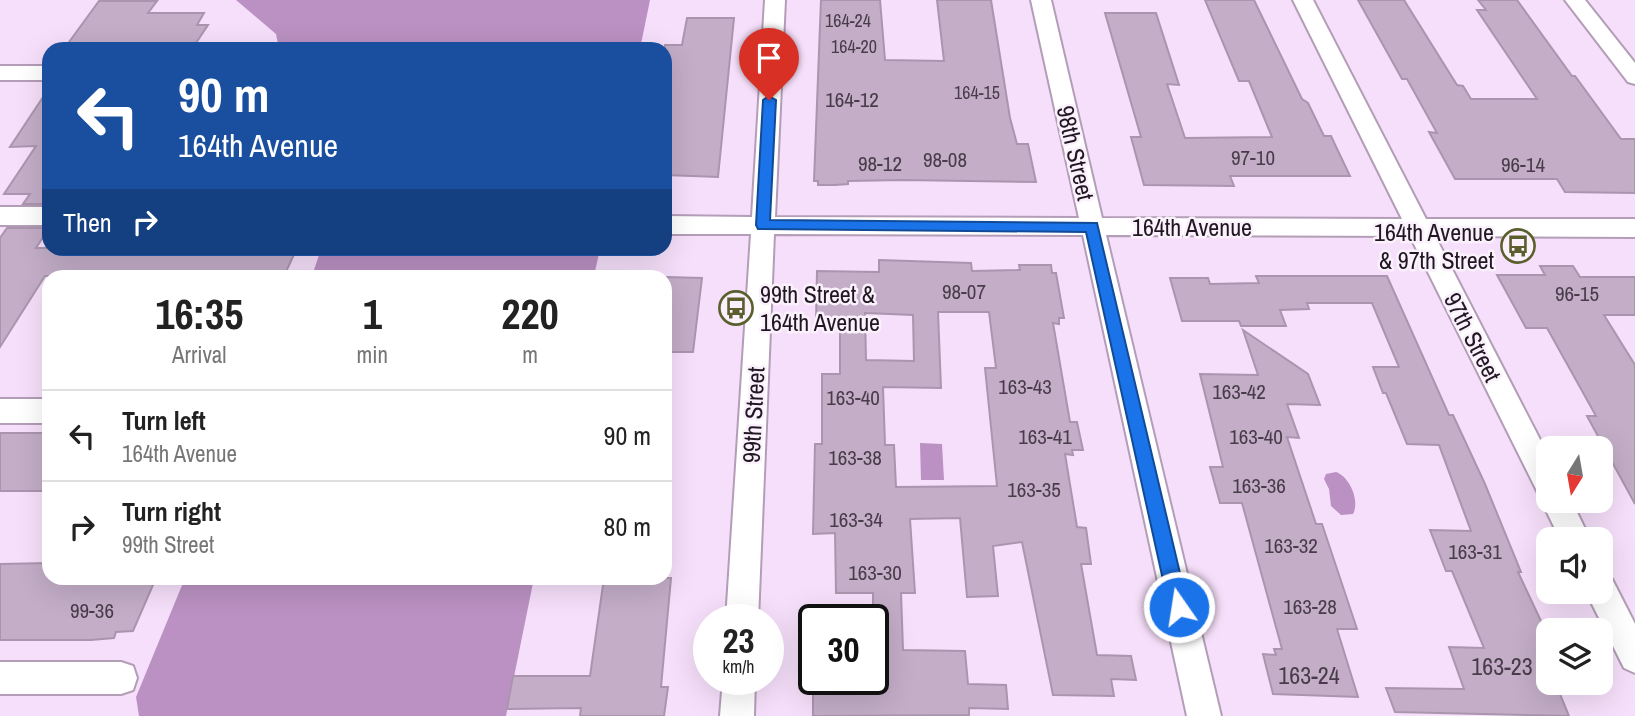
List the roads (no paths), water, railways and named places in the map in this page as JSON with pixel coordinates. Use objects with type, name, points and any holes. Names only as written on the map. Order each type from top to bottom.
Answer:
[{"type":"street","name":"99th Street","points":[[743,604],[775,0]]},
{"type":"street","name":"98th Street","points":[[1041,0],[1204,716]]},
{"type":"street","name":"97th Street","points":[[1303,0],[1536,460]]},
{"type":"street","points":[[1574,0],[1635,77]]},
{"type":"street","points":[[0,73],[42,73]]},
{"type":"street","points":[[0,216],[42,216]]},
{"type":"street","name":"164th Avenue","points":[[672,225],[1635,228]]},
{"type":"street","points":[[0,411],[42,411]]},
{"type":"street","points":[[1608,604],[1635,657]]},
{"type":"street","points":[[0,678],[121,678]]},
{"type":"street","points":[[737,716],[738,695]]},
{"type":"place","name":"164th Avenue & 97th Street","points":[[1518,246]]},
{"type":"place","name":"99th Street & 164th Avenue","points":[[736,308]]}]
